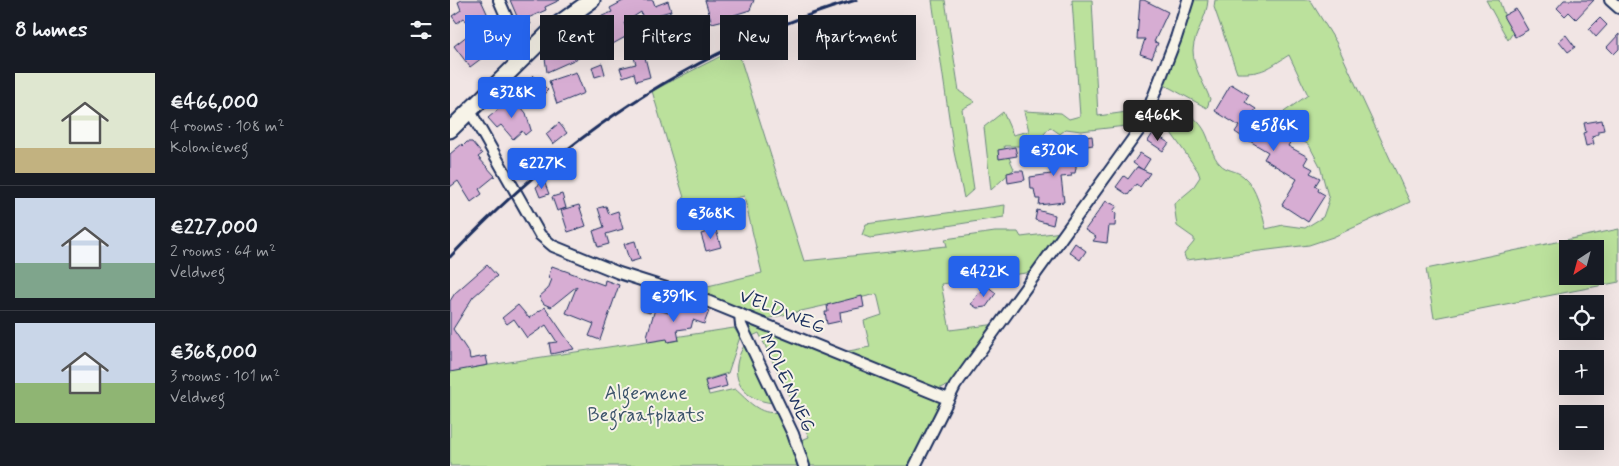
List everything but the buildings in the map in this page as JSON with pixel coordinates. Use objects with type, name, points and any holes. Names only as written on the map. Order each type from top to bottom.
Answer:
[{"type":"main road","points":[[530,50],[557,25],[592,0]]},
{"type":"main road","points":[[450,130],[520,60]]},
{"type":"street","points":[[499,0],[506,15]]},
{"type":"street","points":[[915,466],[955,386],[1142,126],[1176,38],[1188,0]]},
{"type":"street","points":[[1610,0],[1619,8]]},
{"type":"street","name":"VELDWEG","points":[[470,111],[540,234],[554,246],[619,273],[707,301],[948,399]]},
{"type":"street","name":"MOLENWEG","points":[[740,314],[741,325],[793,434],[804,466]]},
{"type":"green space","points":[[932,0],[945,0],[959,91],[975,102],[962,109],[974,189],[964,198],[954,152]]},
{"type":"green space","points":[[1072,0],[1092,0],[1098,116],[1142,110],[1135,125],[1081,131],[1066,129],[1060,134],[1050,127],[1034,146],[1004,146],[1014,169],[991,190],[984,127],[1003,112],[1013,135],[1029,131],[1024,111],[1061,113],[1069,119],[1080,116]]},
{"type":"green space","points":[[1194,0],[1208,0],[1193,50],[1197,69],[1210,99],[1207,108],[1161,83]]},
{"type":"green space","points":[[1215,0],[1310,0],[1336,42],[1410,202],[1333,237],[1309,245],[1186,260],[1184,254],[1194,242],[1194,238],[1177,226],[1174,204],[1192,189],[1200,177],[1198,171],[1167,127],[1148,116],[1155,99],[1185,112],[1198,122],[1207,136],[1217,161],[1225,168],[1243,176],[1252,187],[1266,229],[1283,225],[1305,228],[1323,217],[1329,200],[1320,166],[1309,145],[1289,133],[1281,114],[1308,95],[1289,55],[1260,71],[1237,73],[1214,7]]},
{"type":"green space","points":[[1486,0],[1499,0],[1505,17],[1514,31],[1508,40]]},
{"type":"green space","points":[[720,57],[720,60],[741,60],[804,261],[947,246],[945,239],[995,232],[1018,232],[1021,237],[1062,232],[1034,272],[941,284],[950,330],[997,324],[954,383],[938,389],[927,388],[838,353],[870,347],[864,321],[882,315],[877,294],[761,320],[687,291],[762,273],[744,196],[688,211],[652,91]]},
{"type":"green space","points":[[1005,205],[1004,217],[870,238],[862,235],[866,224]]},
{"type":"green space","points":[[1619,229],[1619,282],[1604,285],[1604,240],[1566,240]]},
{"type":"green space","points":[[1559,241],[1559,285],[1604,285],[1434,318],[1426,269]]},
{"type":"green space","points":[[752,324],[757,324],[875,376],[940,402],[911,466],[807,466],[799,441],[809,437],[759,333],[750,337],[748,328]]},
{"type":"green space","name":"Algemene Begraafplaats","points":[[734,328],[740,337],[728,373],[705,380],[709,395],[735,389],[754,406],[766,412],[779,412],[785,423],[800,466],[450,466],[450,371]]},
{"type":"green space","points":[[745,344],[774,403],[752,397],[744,391],[739,383],[737,365]]},
{"type":"railway","points":[[450,257],[493,213],[539,173],[586,135],[635,101],[687,70],[741,43],[797,19],[856,0]]}]
